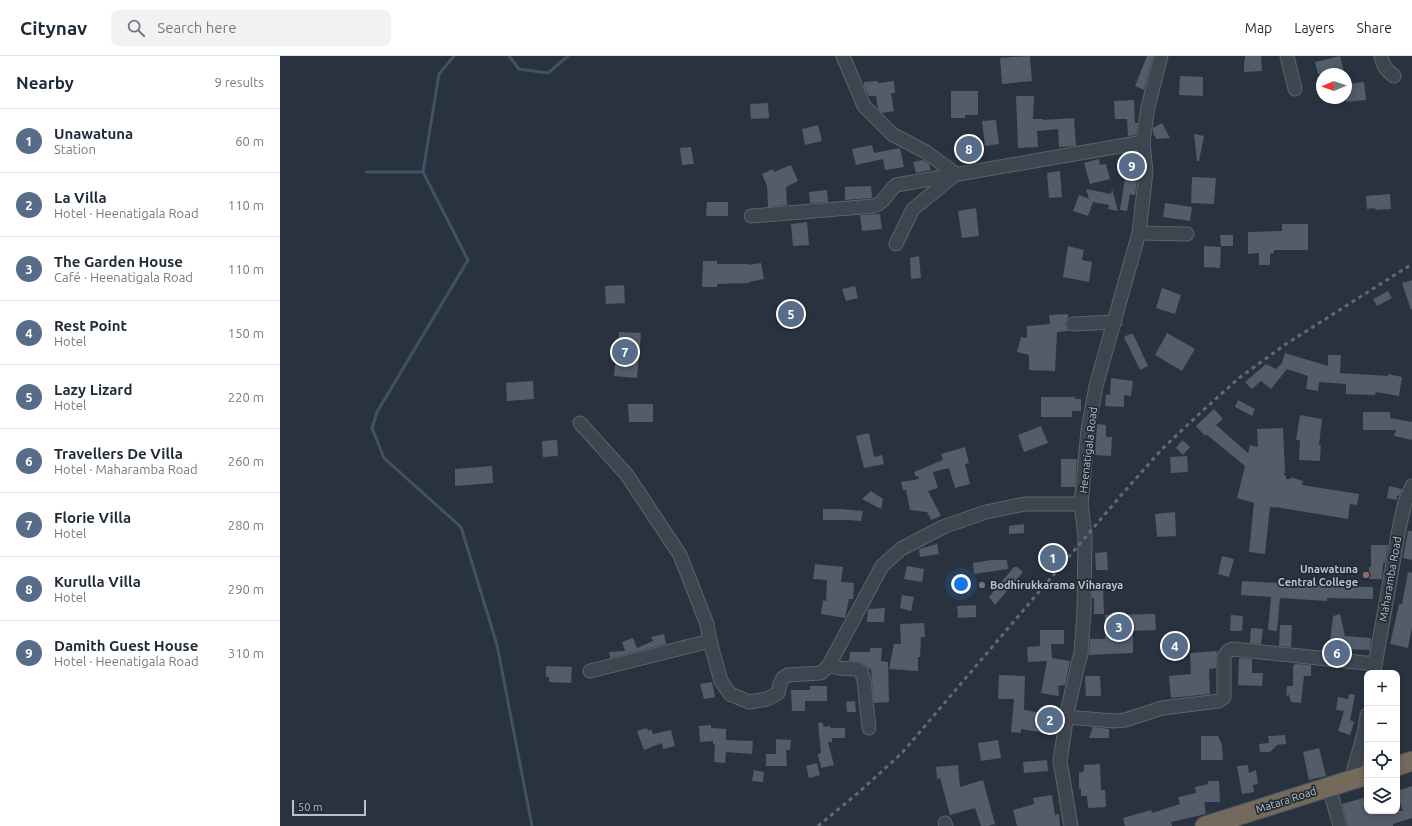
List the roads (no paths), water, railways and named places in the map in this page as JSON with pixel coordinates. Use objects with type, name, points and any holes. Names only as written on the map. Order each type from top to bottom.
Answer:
[{"type":"highway","points":[[1400,765],[1412,761]]},
{"type":"highway","name":"Matara Road","points":[[1205,826],[1231,822],[1329,787],[1359,778]]},
{"type":"street","points":[[843,56],[864,106],[892,134],[926,152],[956,174]]},
{"type":"street","name":"Heenatigala Road","points":[[1071,826],[1060,761],[1066,717],[1081,654],[1086,536],[1081,504],[1088,430],[1096,386],[1139,233],[1146,172],[1143,142],[1148,107],[1161,56]]},
{"type":"street","points":[[1287,56],[1295,89]]},
{"type":"street","points":[[1381,56],[1382,64],[1386,70],[1394,76]]},
{"type":"street","points":[[751,216],[874,206],[879,204],[896,185],[1143,142]]},
{"type":"street","points":[[896,244],[913,210],[956,174]]},
{"type":"street","points":[[1139,233],[1186,234]]},
{"type":"street","points":[[1073,324],[1115,322]]},
{"type":"street","points":[[580,423],[627,474],[680,555],[707,624],[721,681],[730,694],[749,702],[767,700],[778,693],[783,678],[788,675],[821,673],[829,665],[882,566],[900,549],[943,527],[986,512],[1025,504],[1081,504]]},
{"type":"street","name":"Maharamba Road","points":[[1375,669],[1399,529],[1409,503],[1412,486]]},
{"type":"street","points":[[590,671],[710,641]]},
{"type":"street","points":[[1066,717],[1114,721],[1125,720],[1162,708],[1219,700],[1224,697],[1224,657],[1228,651],[1233,649],[1375,669]]},
{"type":"street","points":[[829,665],[838,668],[857,669],[861,671],[864,680],[869,728]]},
{"type":"street","points":[[1359,778],[1364,730]]},
{"type":"street","points":[[1329,787],[1340,826]]},
{"type":"waterway","points":[[454,56],[439,74],[423,172],[468,260],[377,412],[372,428],[384,458],[461,527],[497,645],[532,826]]},
{"type":"waterway","points":[[509,56],[519,69],[548,73],[568,56]]},
{"type":"waterway","points":[[366,172],[423,172]]},
{"type":"railway","points":[[818,826],[858,793],[902,753],[1162,449],[1239,378],[1286,344],[1412,264]]},
{"type":"place","name":"Kurulla Villa","points":[[969,149]]},
{"type":"place","name":"Damith Guest House","points":[[1132,166]]},
{"type":"place","name":"Lazy Lizard","points":[[791,314]]},
{"type":"place","name":"Florie Villa","points":[[625,352]]},
{"type":"place","name":"Unawatuna","points":[[1053,558]]},
{"type":"place","name":"Unawatuna Central College","points":[[1366,575]]},
{"type":"place","name":"Bodhirukkarama Viharaya","points":[[982,585]]},
{"type":"place","name":"The Garden House","points":[[1119,627]]},
{"type":"place","name":"Rest Point","points":[[1175,646]]},
{"type":"place","name":"Travellers De Villa","points":[[1337,653]]},
{"type":"place","name":"La Villa","points":[[1050,720]]}]
